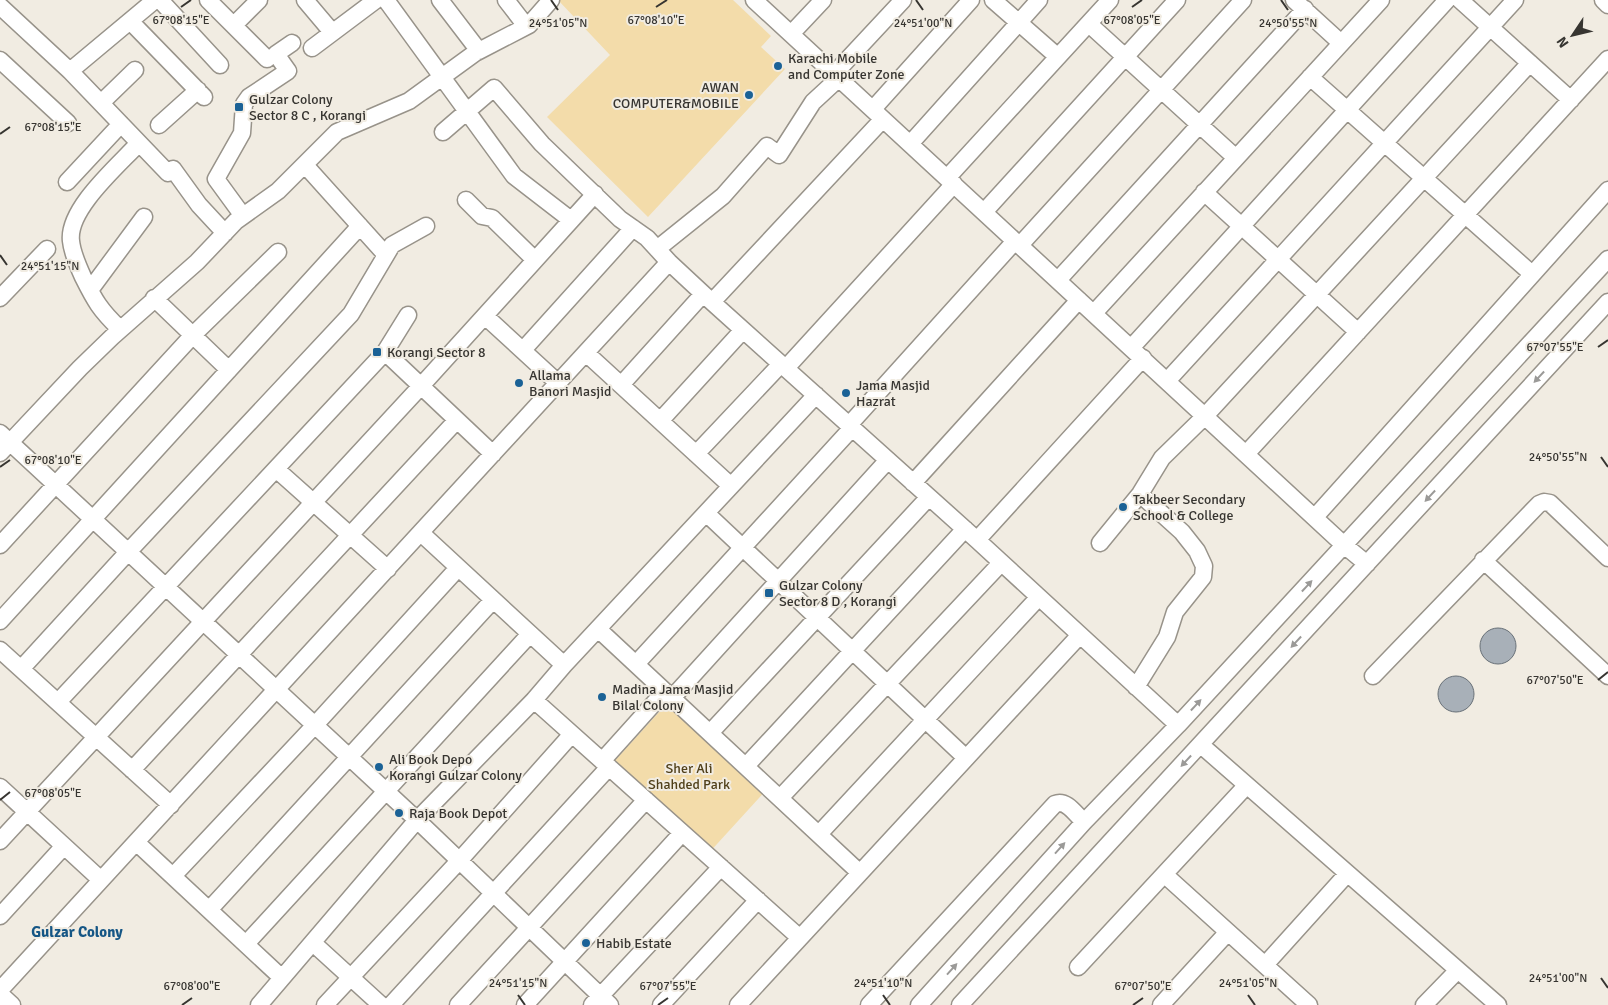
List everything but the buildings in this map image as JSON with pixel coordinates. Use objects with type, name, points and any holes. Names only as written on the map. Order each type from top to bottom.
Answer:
[{"type":"street","points":[[70,71],[155,0]]},
{"type":"street","points":[[160,0],[220,65]]},
{"type":"street","points":[[208,0],[267,59]]},
{"type":"street","points":[[234,25],[259,0]]},
{"type":"street","points":[[305,0],[332,32]]},
{"type":"street","points":[[312,48],[332,32],[357,6],[376,0]]},
{"type":"street","points":[[386,0],[514,176],[571,220]]},
{"type":"street","points":[[440,0],[479,51]]},
{"type":"street","points":[[506,0],[526,26]]},
{"type":"street","points":[[552,0],[526,26],[479,51],[409,101],[337,132],[278,191],[243,216],[197,262],[120,329],[3,443],[55,484],[315,725],[565,962],[601,1002],[721,867]]},
{"type":"street","points":[[754,0],[1344,545],[1367,564]]},
{"type":"street","points":[[791,34],[823,0]]},
{"type":"street","points":[[657,249],[724,196],[767,146],[779,155],[813,102],[903,0]]},
{"type":"street","points":[[621,385],[708,298],[878,114],[971,0]]},
{"type":"street","points":[[993,0],[1058,58]]},
{"type":"street","points":[[910,144],[1039,0]]},
{"type":"street","points":[[696,454],[783,366],[951,181],[1110,0]]},
{"type":"street","points":[[984,212],[1177,0]]},
{"type":"street","points":[[636,664],[1018,243],[1243,0]]},
{"type":"street","points":[[1094,313],[1381,0]]},
{"type":"street","points":[[746,766],[852,651],[971,535],[1137,353],[1241,226],[1447,0]]},
{"type":"street","points":[[1460,0],[1571,100]]},
{"type":"street","points":[[1167,381],[1515,0]]},
{"type":"street","points":[[1603,0],[1608,5]]},
{"type":"street","points":[[1058,280],[1200,125],[1299,5],[1341,43]]},
{"type":"street","points":[[0,6],[70,71],[168,173],[173,169],[199,205],[225,233]]},
{"type":"street","points":[[130,21],[201,93],[159,125]]},
{"type":"street","points":[[1089,24],[1236,158]]},
{"type":"street","points":[[243,216],[216,179],[242,133],[244,104],[249,97],[288,71],[276,54],[292,43]]},
{"type":"street","points":[[1246,454],[1608,59]]},
{"type":"street","points":[[0,60],[68,124]]},
{"type":"street","points":[[1100,543],[1140,494],[1162,458],[1205,416],[1530,63]]},
{"type":"street","points":[[101,103],[135,70]]},
{"type":"street","points":[[1310,77],[1532,274]]},
{"type":"street","points":[[443,132],[494,88],[542,144],[620,219],[647,238],[669,262],[708,298],[1178,725]]},
{"type":"street","points":[[67,182],[121,124]]},
{"type":"street","points":[[120,329],[103,312],[90,290],[80,270],[70,242],[74,223],[84,201],[140,143]]},
{"type":"street","points":[[305,165],[386,255]]},
{"type":"street","points":[[1315,518],[1608,190]]},
{"type":"street","points":[[1204,192],[1358,332]]},
{"type":"street","points":[[0,840],[421,386],[595,194]]},
{"type":"street","points":[[466,200],[482,216],[492,218],[535,260]]},
{"type":"street","points":[[90,290],[144,217]]},
{"type":"street","points":[[0,621],[360,226]]},
{"type":"street","points":[[21,669],[351,314],[392,245],[426,226]]},
{"type":"street","points":[[523,350],[633,228]]},
{"type":"street","points":[[0,298],[47,249]]},
{"type":"street","points":[[0,545],[192,335],[278,252]]},
{"type":"street","points":[[919,1005],[1081,819],[1178,725],[1608,259]]},
{"type":"street","points":[[12,1005],[0,992],[669,262]]},
{"type":"street","points":[[154,298],[229,370]]},
{"type":"street","points":[[913,483],[1079,300]]},
{"type":"street","points":[[960,1005],[1608,302]]},
{"type":"street","points":[[58,702],[386,352],[408,315]]},
{"type":"street","points":[[485,316],[558,383]]},
{"type":"street","points":[[660,421],[743,330]]},
{"type":"street","points":[[386,352],[493,454]]},
{"type":"street","points":[[586,353],[731,486]]},
{"type":"street","points":[[259,1005],[416,820],[534,700],[564,665],[816,395]]},
{"type":"street","points":[[132,770],[457,420]]},
{"type":"street","points":[[391,1005],[668,694],[778,581],[888,460]]},
{"type":"street","points":[[276,469],[388,569]]},
{"type":"street","points":[[1136,687],[1168,637],[1176,612],[1203,577],[1204,566],[1197,551],[1182,532],[1140,494]]},
{"type":"street","points":[[710,733],[929,497]]},
{"type":"street","points":[[1374,676],[1532,509],[1544,502],[1550,504],[1608,558]]},
{"type":"street","points":[[706,513],[966,758]]},
{"type":"street","points":[[421,533],[564,665]]},
{"type":"street","points":[[1483,560],[1608,676]]},
{"type":"street","points":[[780,798],[1001,563]]},
{"type":"street","points":[[173,876],[315,725],[458,568]]},
{"type":"street","points":[[819,834],[1039,597]]},
{"type":"street","points":[[209,910],[493,600]]},
{"type":"street","points":[[598,629],[860,873]]},
{"type":"street","points":[[246,944],[530,634]]},
{"type":"street","points":[[738,1005],[1080,635]]},
{"type":"street","points":[[0,650],[171,805]]},
{"type":"street","points":[[534,700],[800,938]]},
{"type":"street","points":[[325,1005],[459,861],[572,734]]},
{"type":"street","points":[[1201,745],[1498,1005]]},
{"type":"street","points":[[0,786],[101,880]]},
{"type":"street","points":[[1078,967],[1246,786]]},
{"type":"street","points":[[458,1005],[646,800]]},
{"type":"street","points":[[869,1005],[1055,804],[1065,803],[1081,819]]},
{"type":"street","points":[[525,1005],[682,833]]},
{"type":"street","points":[[136,842],[282,978]]},
{"type":"street","points":[[0,916],[64,846]]},
{"type":"street","points":[[1265,965],[1347,874]]},
{"type":"street","points":[[1165,875],[1309,1005]]},
{"type":"street","points":[[661,1005],[758,900]]},
{"type":"street","points":[[1161,1005],[1228,932]]},
{"type":"street","points":[[313,943],[381,1005]]},
{"type":"street","points":[[1424,1005],[1458,970]]},
{"type":"green space","points":[[558,0],[733,0],[771,36],[761,47],[785,69],[648,217],[547,117],[610,55]]},
{"type":"green space","name":"Sher Ali Shahded Park","points":[[672,698],[769,787],[707,855],[609,767]]},
{"type":"place","name":"Karachi Mobile and Computer Zone","points":[[778,66]]},
{"type":"place","name":"AWAN COMPUTER&MOBILE","points":[[749,95]]},
{"type":"place","name":"Gulzar Colony Sector 8 C , Korangi","points":[[239,107]]},
{"type":"place","name":"Korangi Sector 8","points":[[377,352]]},
{"type":"place","name":"Allama Banori Masjid","points":[[519,383]]},
{"type":"place","name":"Jama Masjid Hazrat","points":[[846,393]]},
{"type":"place","name":"Takbeer Secondary School & College","points":[[1123,507]]},
{"type":"place","name":"Gulzar Colony Sector 8 D , Korangi","points":[[769,593]]},
{"type":"place","name":"Madina Jama Masjid Bilal Colony","points":[[602,697]]},
{"type":"place","name":"Ali Book Depo Korangi Gulzar Colony","points":[[379,767]]},
{"type":"place","name":"Raja Book Depot","points":[[399,813]]},
{"type":"place","name":"Habib Estate","points":[[586,943]]},
{"type":"district","name":"Gulzar Colony","points":[[77,932]]}]
